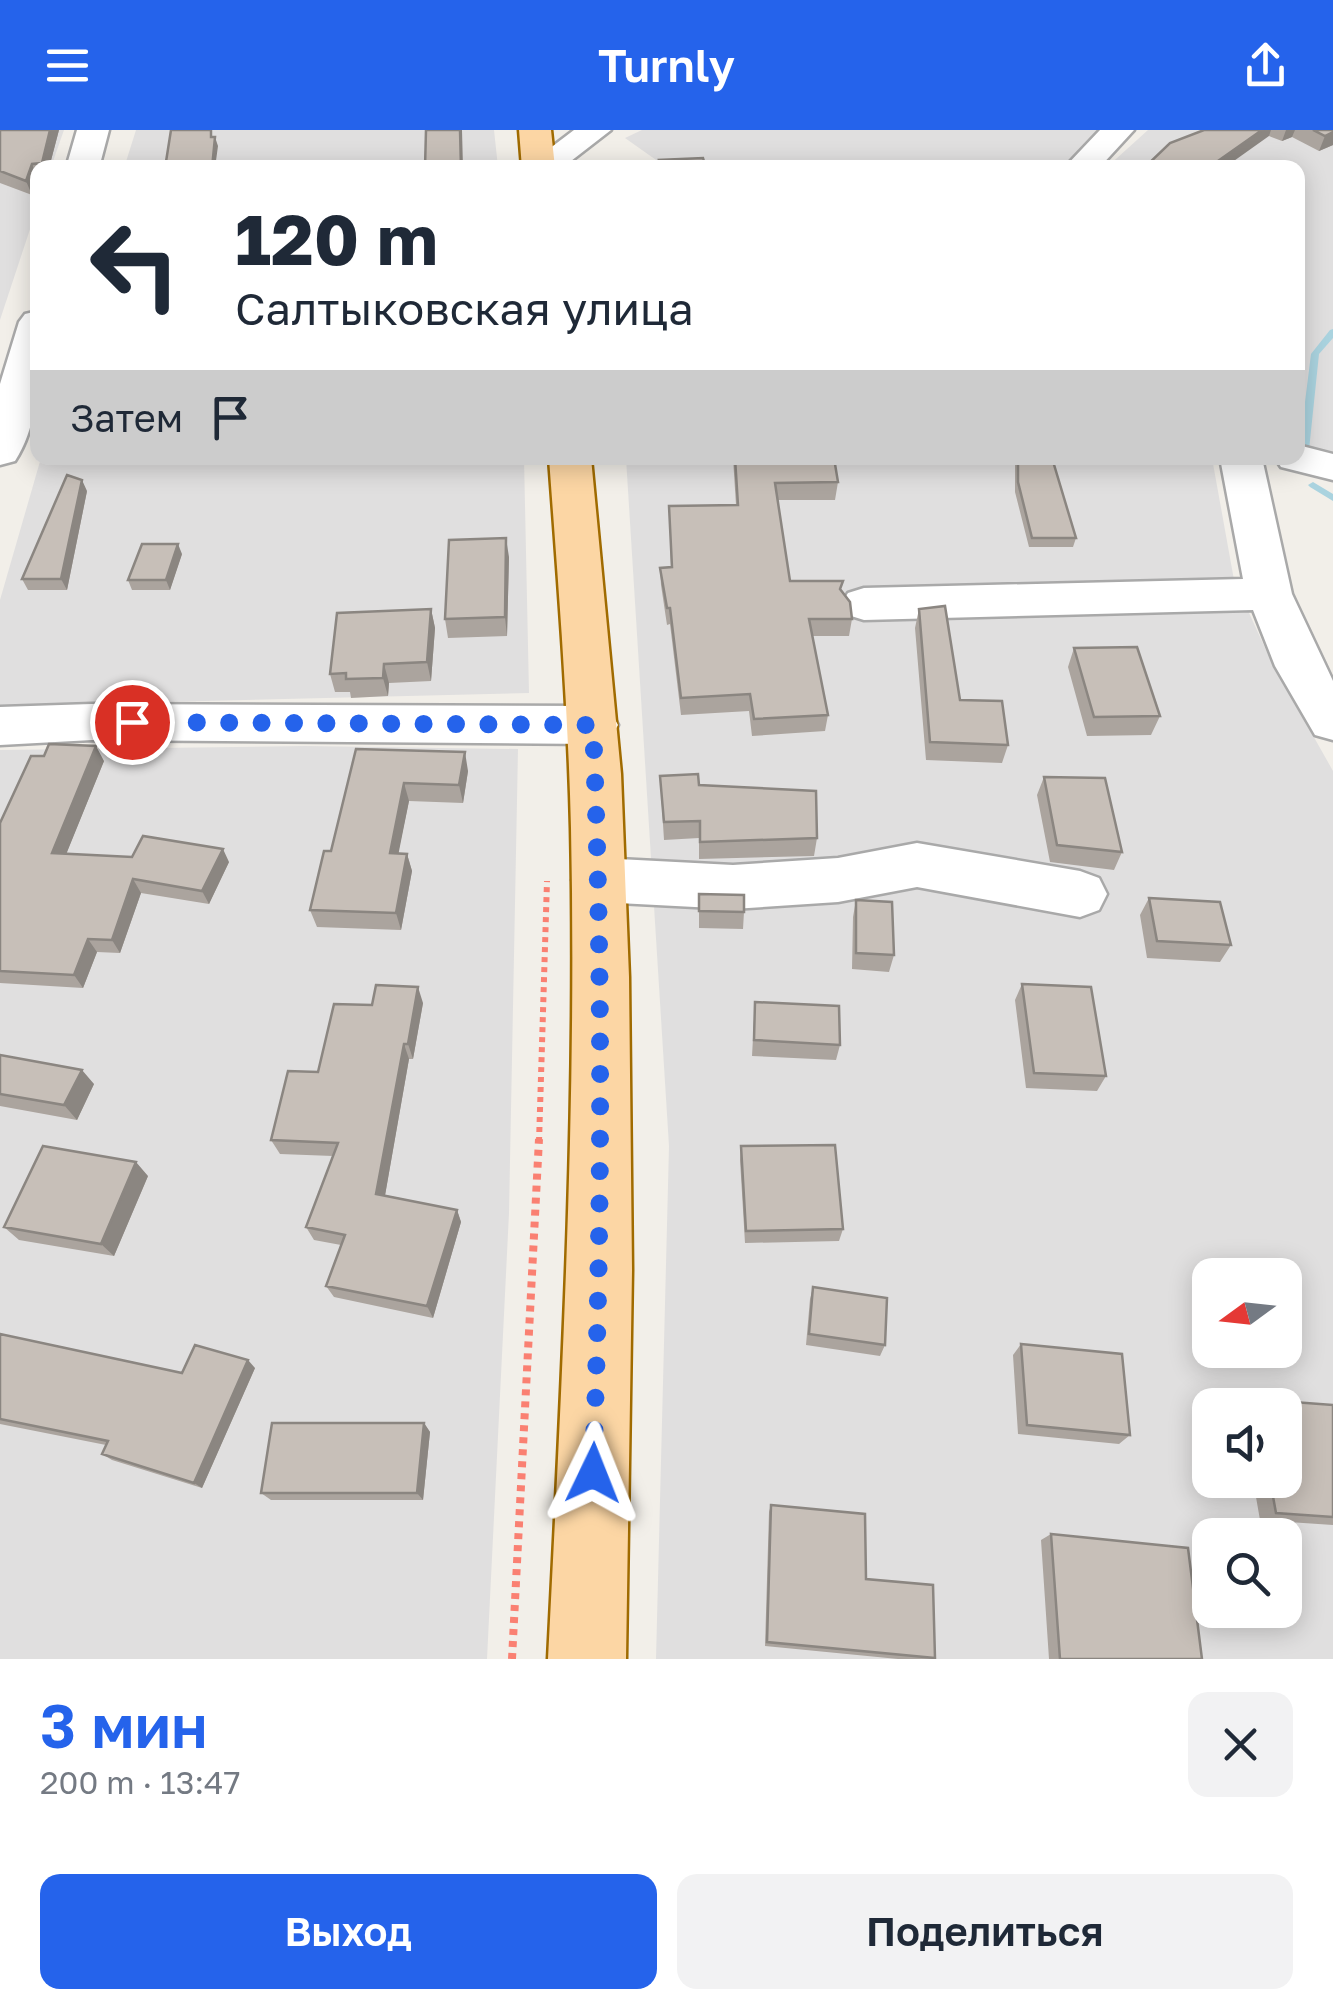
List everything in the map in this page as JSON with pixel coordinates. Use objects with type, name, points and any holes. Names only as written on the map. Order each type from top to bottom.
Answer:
[{"type":"main road","points":[[535,130],[538,160]]},
{"type":"main road","points":[[571,465],[593,725],[573,879],[602,1212],[587,1659]]},
{"type":"street","points":[[84,160],[93,130]]},
{"type":"street","points":[[551,160],[594,130]]},
{"type":"street","points":[[1088,160],[1118,130]]},
{"type":"street","points":[[0,452],[30,349]]},
{"type":"street","points":[[1305,460],[1333,467]]},
{"type":"street","points":[[1242,465],[1269,594],[1299,666],[1333,722]]},
{"type":"street","points":[[864,604],[1269,594]]},
{"type":"street","points":[[0,726],[92,722],[593,725]]},
{"type":"street","points":[[573,879],[733,887],[838,880],[917,865],[1080,894]]},
{"type":"path","points":[[512,1659],[537,1206],[573,879]]},
{"type":"shaded area","points":[[0,130],[64,130],[53,160],[30,160],[30,229],[0,320]]},
{"type":"shaded area","points":[[136,130],[494,130],[497,160],[127,160]]},
{"type":"shaded area","points":[[642,130],[1108,130],[1076,160],[656,160],[625,138]]},
{"type":"shaded area","points":[[1148,130],[1333,130],[1333,453],[1305,446],[1305,160],[1115,160]]},
{"type":"shaded area","points":[[39,465],[524,465],[529,693],[0,706],[0,600]]},
{"type":"shaded area","points":[[626,465],[1213,465],[1234,580],[1271,661],[1333,771],[1333,1659],[656,1659],[669,1146]]},
{"type":"shaded area","points":[[305,746],[518,749],[509,1213],[487,1659],[0,1659],[0,750]]},
{"type":"building","points":[[0,130],[50,130],[43,160],[30,160],[26,181],[0,171]]},
{"type":"building","points":[[171,130],[211,130],[211,137],[215,137],[213,160],[166,160]]},
{"type":"building","points":[[426,130],[460,130],[461,160],[425,160]]},
{"type":"building","points":[[1204,130],[1262,130],[1219,160],[1152,160],[1170,143]]},
{"type":"building","points":[[1313,130],[1333,130],[1333,132],[1325,136]]},
{"type":"building","points":[[735,465],[835,465],[838,482],[775,483],[790,581],[843,581],[840,589],[850,602],[852,619],[809,619],[828,715],[754,719],[750,694],[681,698],[670,608],[660,568],[672,567],[669,506],[738,505]]},
{"type":"building","points":[[1018,465],[1054,465],[1076,538],[1032,538],[1018,482]]},
{"type":"building","points":[[67,475],[82,480],[61,579],[22,579]]},
{"type":"building","points":[[506,538],[505,617],[445,619],[449,540]]},
{"type":"building","points":[[142,544],[178,544],[166,580],[128,580]]},
{"type":"building","points":[[945,606],[960,700],[1002,701],[1008,745],[930,742],[919,609]]},
{"type":"building","points":[[431,609],[427,662],[384,664],[383,678],[346,679],[346,673],[330,674],[337,613]]},
{"type":"building","points":[[1137,647],[1160,716],[1094,717],[1074,648]]},
{"type":"building","points":[[49,744],[96,746],[52,853],[132,857],[143,836],[223,849],[202,891],[133,879],[112,940],[88,939],[74,975],[0,971],[0,823],[31,756],[44,756]]},
{"type":"building","points":[[356,749],[465,752],[459,785],[404,783],[390,853],[407,854],[396,913],[310,910],[324,851],[331,851]]},
{"type":"building","points":[[698,774],[699,785],[816,791],[817,838],[700,842],[700,821],[664,822],[660,776]]},
{"type":"building","points":[[1044,777],[1105,778],[1122,852],[1057,845]]},
{"type":"building","points":[[699,894],[744,895],[744,912],[699,911]]},
{"type":"building","points":[[1149,898],[1220,902],[1231,945],[1157,941]]},
{"type":"building","points":[[856,900],[892,902],[894,955],[856,953]]},
{"type":"building","points":[[1022,984],[1091,987],[1106,1076],[1034,1073]]},
{"type":"building","points":[[376,985],[418,987],[376,1194],[457,1210],[427,1306],[326,1286],[345,1235],[306,1227],[338,1143],[271,1140],[288,1071],[318,1072],[334,1004],[372,1005]]},
{"type":"building","points":[[755,1002],[839,1006],[840,1045],[754,1040]]},
{"type":"building","points":[[0,1055],[82,1070],[64,1105],[0,1094]]},
{"type":"building","points":[[835,1145],[843,1229],[746,1231],[741,1146]]},
{"type":"building","points":[[43,1146],[136,1162],[101,1244],[4,1227]]},
{"type":"building","points":[[813,1287],[887,1298],[885,1345],[809,1334]]},
{"type":"building","points":[[0,1334],[182,1373],[195,1345],[248,1360],[194,1483],[102,1454],[108,1441],[0,1419]]},
{"type":"building","points":[[1021,1344],[1122,1354],[1130,1435],[1027,1425]]},
{"type":"building","points":[[1302,1403],[1333,1405],[1333,1517],[1276,1513],[1273,1498],[1302,1498]]},
{"type":"building","points":[[272,1423],[424,1423],[417,1493],[261,1493]]},
{"type":"building","points":[[771,1505],[865,1514],[866,1579],[933,1585],[935,1658],[767,1642]]},
{"type":"building","points":[[1051,1534],[1188,1548],[1192,1628],[1198,1628],[1202,1659],[1060,1659]]},
{"type":"waterway","points":[[1305,441],[1315,354],[1333,332]]},
{"type":"waterway","points":[[1313,485],[1333,498]]},
{"type":"route","points":[[132,722],[593,725],[599,880],[602,1212],[593,1473]]}]
